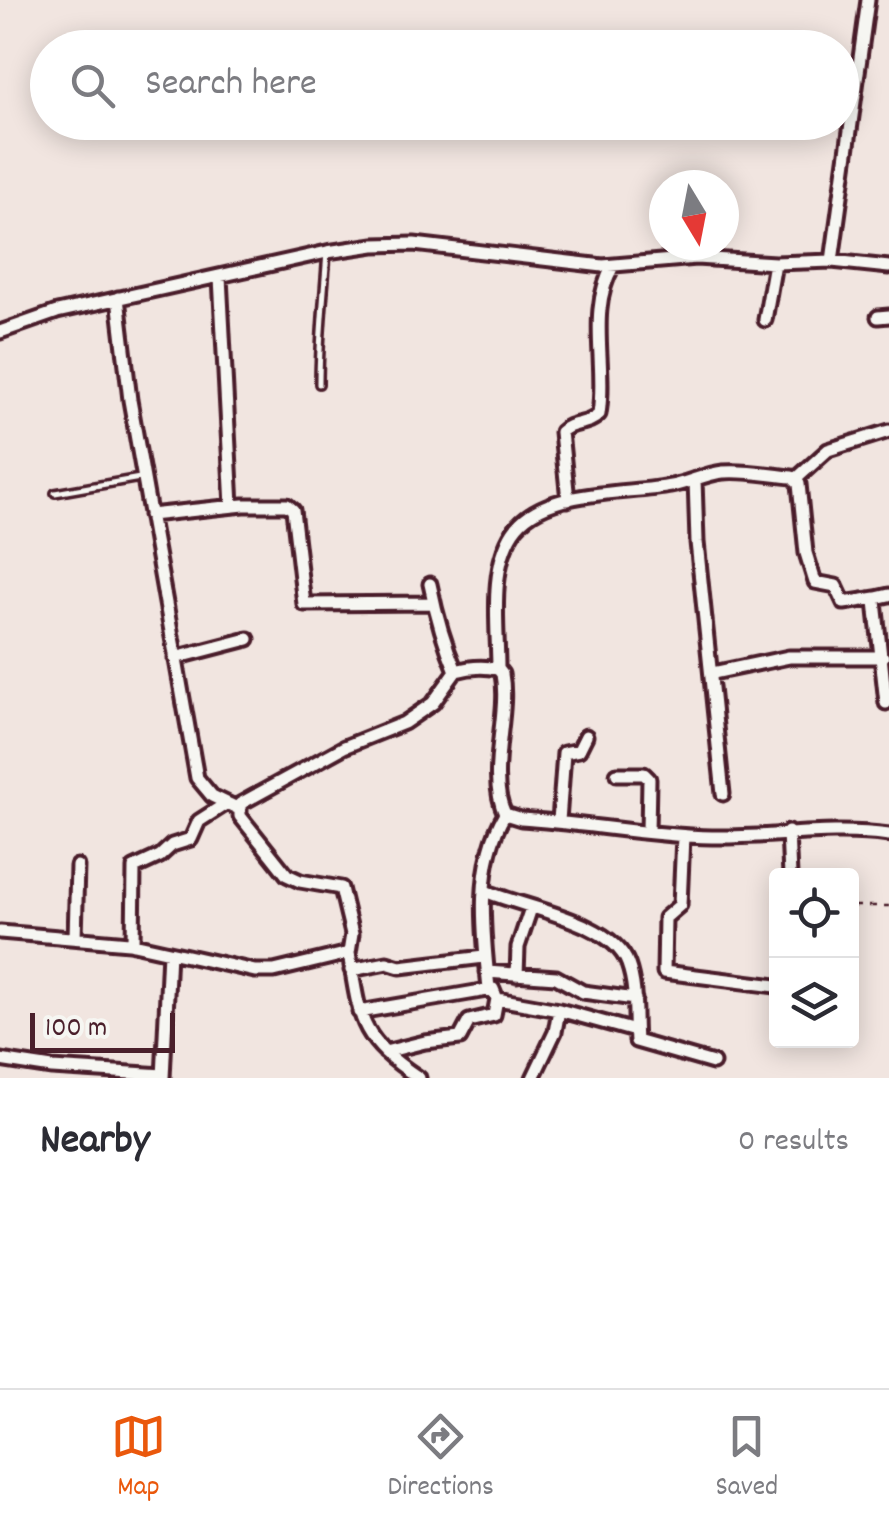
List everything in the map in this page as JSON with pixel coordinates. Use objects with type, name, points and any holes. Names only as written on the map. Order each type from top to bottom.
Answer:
[{"type":"street","points":[[859,65],[868,0]]},
{"type":"street","points":[[832,261],[849,140]]},
{"type":"street","points":[[0,332],[56,312],[327,252],[414,244],[614,266],[696,258],[775,264],[832,261],[889,267]]},
{"type":"street","points":[[765,320],[775,264]]},
{"type":"street","points":[[568,500],[561,432],[568,426],[592,421],[599,414],[603,288],[614,266]]},
{"type":"street","points":[[220,276],[232,506]]},
{"type":"street","points":[[118,298],[130,400],[197,778],[212,796],[233,806],[287,875],[341,888],[352,934],[351,970],[364,1026],[385,1052],[419,1078]]},
{"type":"street","points":[[385,1052],[460,1038],[469,1021],[494,1015],[484,957],[486,891],[490,848],[506,814],[501,800],[499,756],[504,683],[493,668],[499,578],[507,544],[526,516],[538,508],[568,500],[673,486],[724,472],[796,479],[828,450],[889,431]]},
{"type":"street","points":[[695,479],[723,794]]},
{"type":"street","points":[[796,479],[806,553],[815,582],[836,586],[844,603],[882,597],[886,703]]},
{"type":"street","points":[[150,515],[232,506],[291,506],[304,604],[434,603]]},
{"type":"street","points":[[430,584],[438,624],[463,670]]},
{"type":"street","points":[[175,658],[248,639]]},
{"type":"street","points":[[713,673],[789,657],[883,657]]},
{"type":"street","points":[[133,944],[134,868],[140,863],[192,839],[200,821],[321,758],[415,716],[463,670],[493,668]]},
{"type":"street","points":[[559,821],[564,753],[579,750],[586,736]]},
{"type":"street","points":[[617,774],[644,774],[648,779],[648,832]]},
{"type":"street","points":[[506,814],[683,836],[831,830],[889,835]]},
{"type":"street","points":[[788,832],[790,868]]},
{"type":"street","points":[[683,836],[680,906],[665,918],[664,972],[769,985]]},
{"type":"street","points":[[75,938],[77,866]]},
{"type":"street","points":[[486,891],[582,924],[616,946],[628,962],[635,999],[636,1041],[713,1063]]},
{"type":"street","points":[[518,975],[518,948],[531,908]]},
{"type":"street","points":[[0,932],[133,944],[264,972],[349,953]]},
{"type":"street","points":[[0,1060],[163,1076],[169,952]]},
{"type":"street","points":[[351,970],[387,963],[400,967],[484,957]]},
{"type":"street","points":[[487,972],[556,977],[583,992],[635,999]]},
{"type":"street","points":[[359,1012],[492,994],[636,1031]]},
{"type":"street","points":[[533,1078],[555,1032],[559,1010]]},
{"type":"lane","points":[[320,384],[319,341],[327,252]]},
{"type":"lane","points":[[55,493],[144,478]]},
{"type":"path","points":[[859,906],[889,906]]}]
